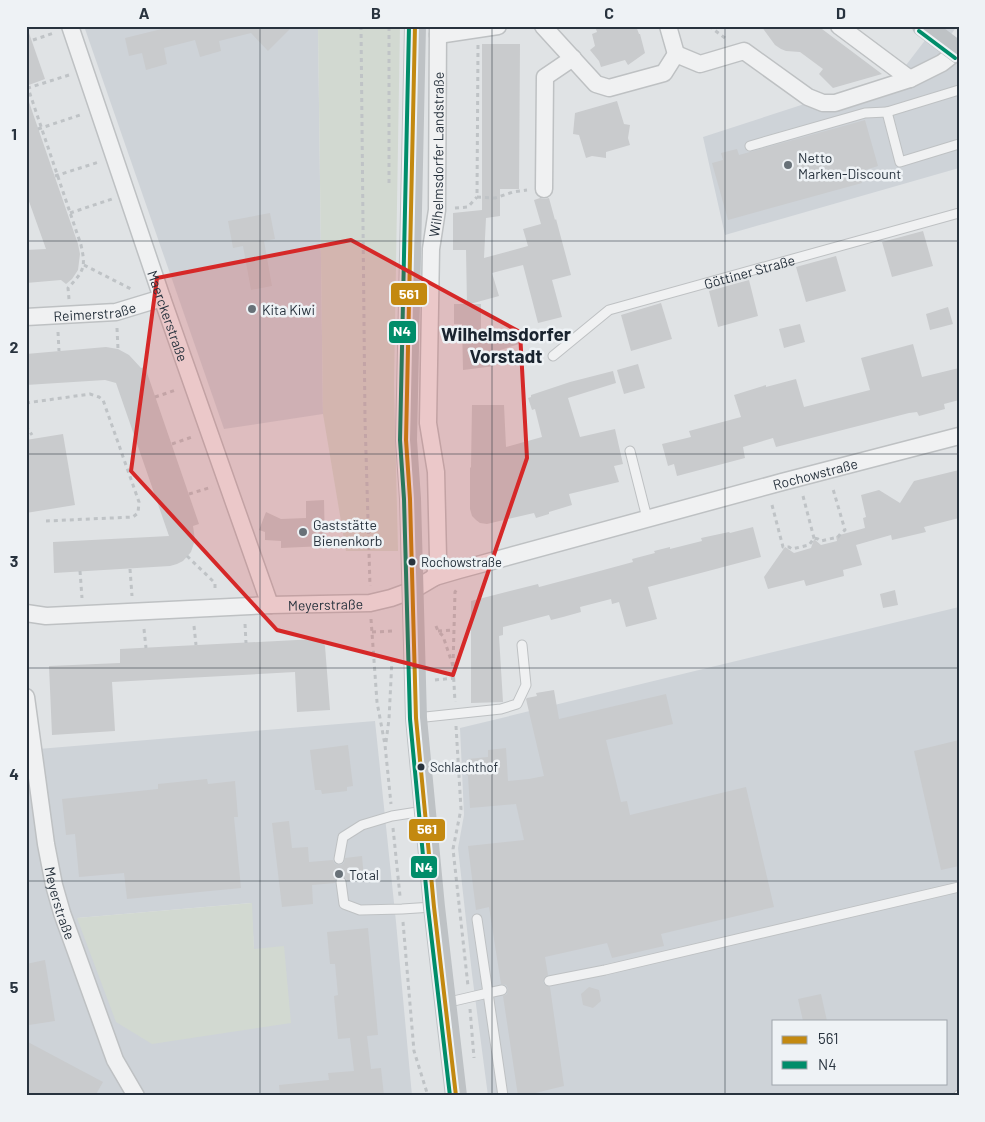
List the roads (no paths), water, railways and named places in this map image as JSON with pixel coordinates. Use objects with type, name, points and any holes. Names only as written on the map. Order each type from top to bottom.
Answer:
[{"type":"main road","points":[[923,26],[958,52]]},
{"type":"main road","name":"Wilhelmsdorfer Landstraße","points":[[415,37],[406,440],[410,499],[416,718],[434,907],[456,1096]]},
{"type":"street","name":"Wilhelmsdorfer Landstraße","points":[[435,577],[438,557],[436,472],[428,423],[431,249],[436,210],[438,31],[498,26]]},
{"type":"street","points":[[544,26],[596,84],[609,88],[664,73],[676,54],[668,26]]},
{"type":"street","points":[[839,26],[910,79]]},
{"type":"street","name":"Maerckerstraße","points":[[70,27],[162,298],[270,605]]},
{"type":"street","name":"Wilhelmsdorfer Landstraße","points":[[415,37],[437,60]]},
{"type":"street","points":[[676,54],[700,64],[744,51],[808,97],[823,103],[836,102],[910,79],[942,64],[958,52]]},
{"type":"street","points":[[544,189],[545,77],[573,58]]},
{"type":"street","name":"Wilhelmsdorfer Landstraße","points":[[410,243],[431,249]]},
{"type":"street","name":"Reimerstraße","points":[[26,317],[116,312],[162,298]]},
{"type":"street","name":"Rochowstraße","points":[[413,590],[435,577],[647,518],[959,436]]},
{"type":"street","name":"Meyerstraße","points":[[26,613],[46,616],[270,605],[370,603],[413,590]]},
{"type":"street","name":"Meyerstraße","points":[[26,698],[46,844],[54,885],[62,913],[115,1060],[136,1096]]},
{"type":"lane","points":[[750,146],[865,113],[886,112],[959,90]]},
{"type":"lane","points":[[886,112],[900,162],[959,144]]},
{"type":"lane","name":"Göttiner Straße","points":[[553,356],[609,310],[959,213]]},
{"type":"lane","points":[[630,451],[647,518]]},
{"type":"lane","points":[[416,718],[501,708],[516,704],[526,685],[522,645]]},
{"type":"lane","points":[[339,859],[342,837],[362,825],[392,816],[424,811]]},
{"type":"lane","points":[[341,882],[344,904],[360,910],[434,907]]},
{"type":"lane","points":[[549,981],[614,968],[959,886]]},
{"type":"lane","points":[[477,920],[503,1096]]},
{"type":"lane","points":[[445,1003],[502,990]]},
{"type":"place","name":"Netto Marken-Discount","points":[[788,165]]},
{"type":"place","name":"Kita Kiwi","points":[[252,309]]},
{"type":"place","name":"Gaststätte Bienenkorb","points":[[303,532]]},
{"type":"place","name":"Rochowstraße","points":[[412,562]]},
{"type":"place","name":"Schlachthof","points":[[421,767]]},
{"type":"place","name":"Total","points":[[339,874]]},
{"type":"district","name":"Wilhelmsdorfer Vorstadt","points":[[506,344]]}]
